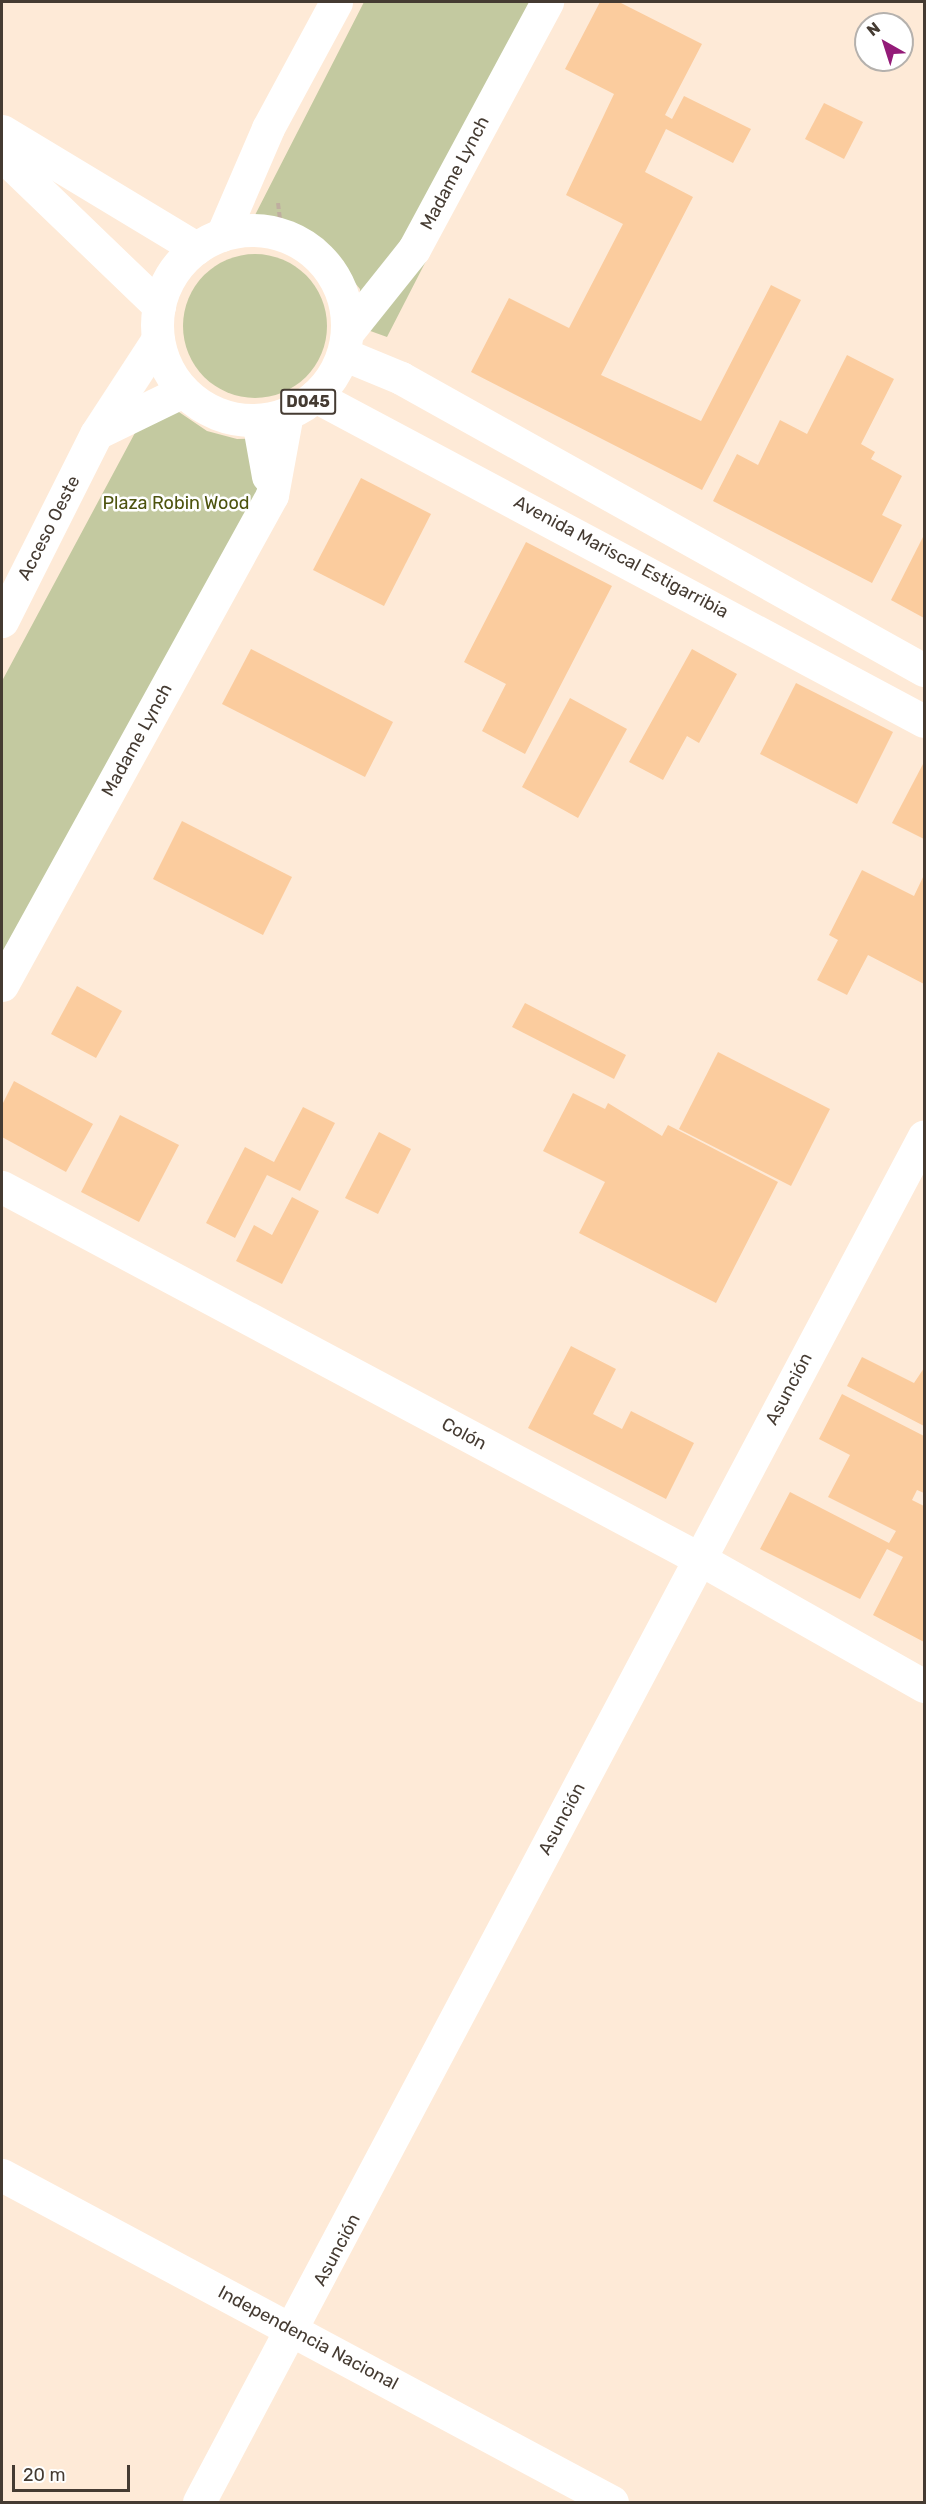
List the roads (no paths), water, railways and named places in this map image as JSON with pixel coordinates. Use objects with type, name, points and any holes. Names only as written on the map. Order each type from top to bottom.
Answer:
[{"type":"street","name":"D045","points":[[336,2],[209,242],[173,274],[159,306],[158,339],[162,358],[183,391],[217,414],[273,417],[315,396],[345,344]]},
{"type":"street","name":"Madame Lynch","points":[[345,344],[414,249],[546,2]]},
{"type":"street","points":[[2,131],[209,242],[263,230],[311,250],[340,290],[345,344],[401,378],[924,670]]},
{"type":"street","points":[[2,155],[159,306]]},
{"type":"street","name":"Acceso Oeste","points":[[2,621],[96,434],[158,339]]},
{"type":"street","points":[[96,434],[183,391]]},
{"type":"street","name":"Avenida Mariscal Estigarribia","points":[[315,396],[924,721]]},
{"type":"street","name":"Madame Lynch","points":[[2,984],[272,495],[273,417]]},
{"type":"street","name":"Asunción","points":[[199,2502],[295,2330],[698,1558],[924,1136]]},
{"type":"street","name":"Colón","points":[[2,1187],[698,1558],[924,1686]]},
{"type":"street","name":"Independencia Nacional","points":[[2,2175],[295,2330],[612,2502]]},
{"type":"park label","name":"Plaza Robin Wood","points":[[176,503]]}]
